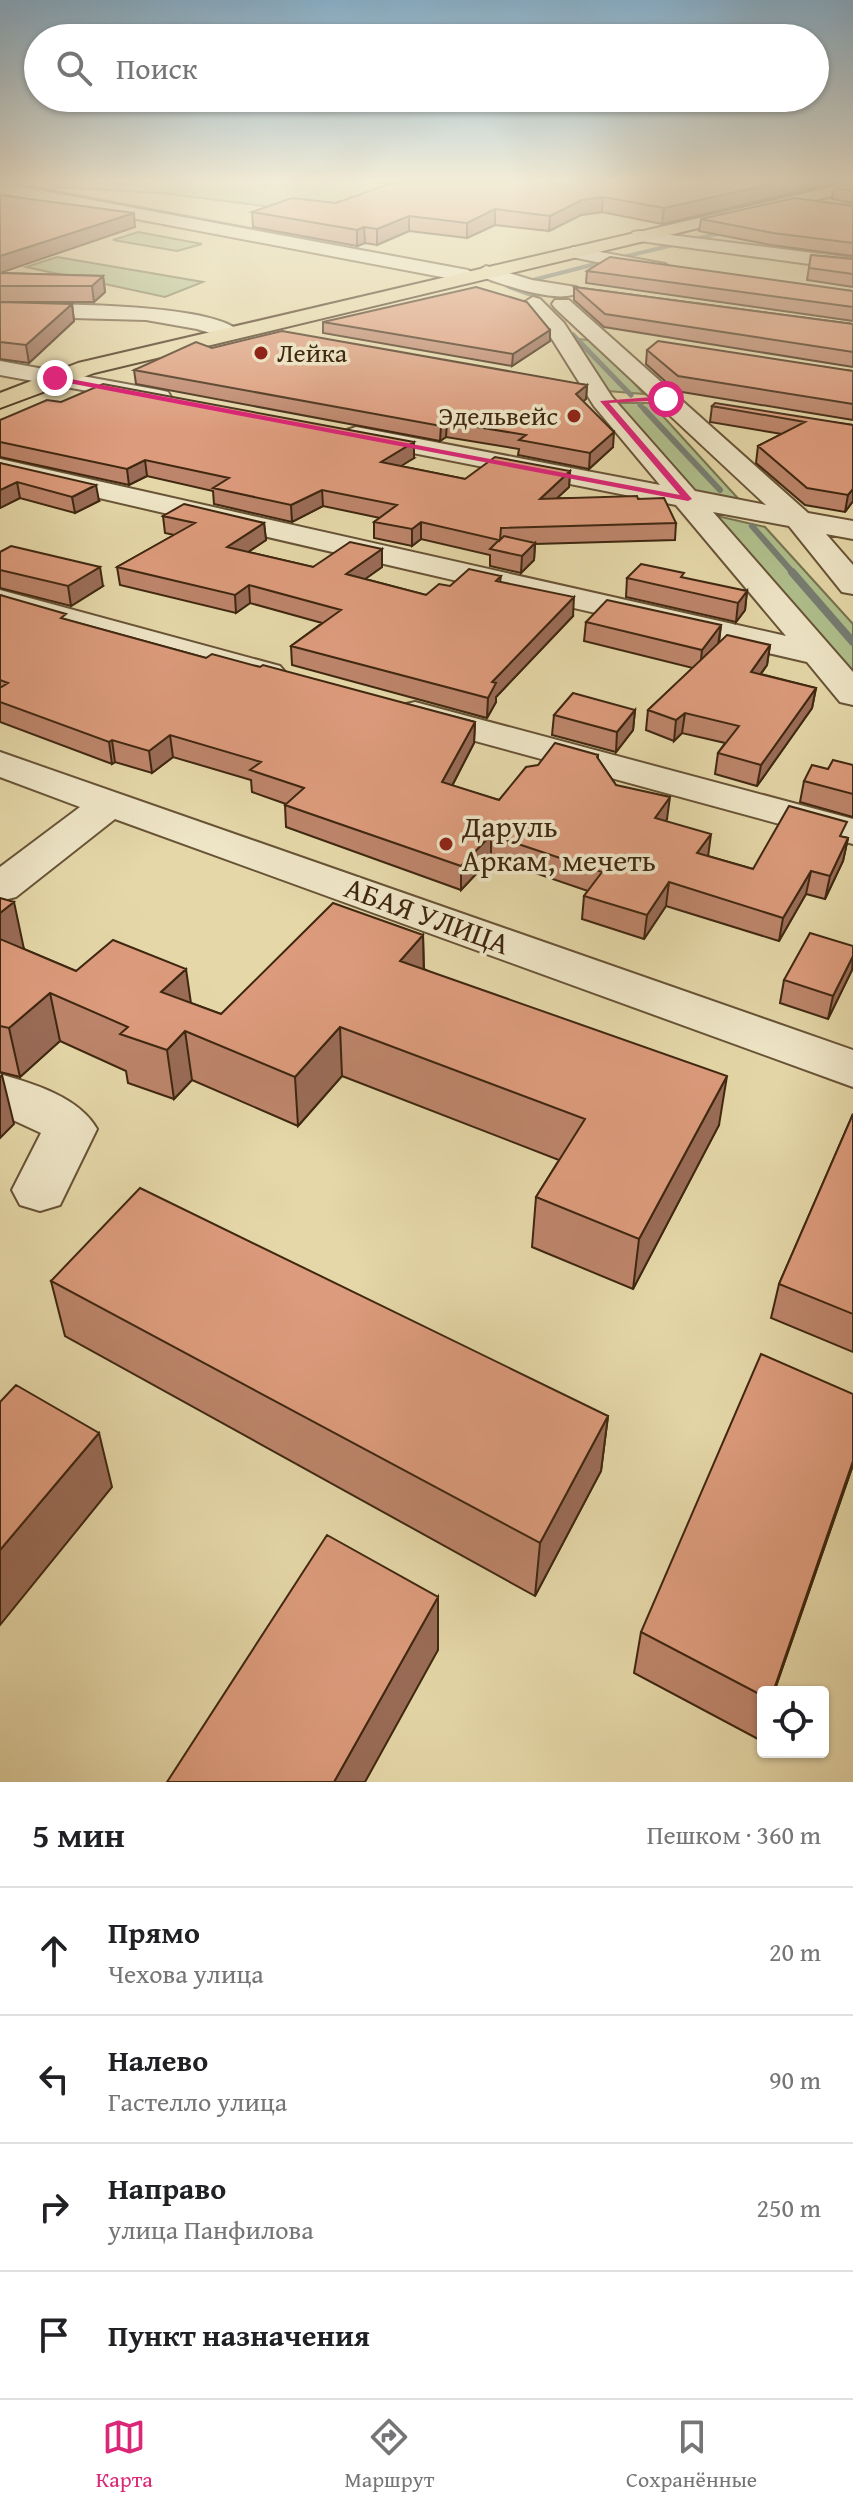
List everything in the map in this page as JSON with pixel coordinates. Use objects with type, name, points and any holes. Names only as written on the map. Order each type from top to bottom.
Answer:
[{"type":"main road","points":[[0,401],[86,368],[516,265]]},
{"type":"street","points":[[428,265],[477,274],[540,296],[595,336],[798,519],[853,585]]},
{"type":"street","points":[[633,265],[686,273]]},
{"type":"street","points":[[540,296],[592,294]]},
{"type":"street","points":[[540,296],[556,328],[601,396],[853,694]]},
{"type":"street","points":[[0,310],[141,314],[195,322],[230,333]]},
{"type":"street","points":[[259,326],[298,339]]},
{"type":"street","points":[[556,328],[640,343]]},
{"type":"street","points":[[0,368],[181,401]]},
{"type":"street","points":[[568,386],[601,396],[666,399],[713,407]]},
{"type":"street","points":[[335,431],[853,530]]},
{"type":"street","points":[[0,467],[818,654]]},
{"type":"street","points":[[0,600],[305,683]]},
{"type":"street","points":[[381,703],[853,832]]},
{"type":"street","name":"АБАЯ УЛИЦА","points":[[0,764],[853,1069]]},
{"type":"street","points":[[0,888],[111,803]]},
{"type":"street","points":[[0,1093],[59,1119],[70,1129],[63,1150],[40,1190]]},
{"type":"green space","points":[[105,265],[203,282],[165,297],[26,267]]},
{"type":"green space","points":[[562,337],[596,341],[644,394],[608,391]]},
{"type":"green space","points":[[618,403],[651,403],[744,505],[694,492]]},
{"type":"green space","points":[[713,515],[765,527],[853,624],[853,678]]},
{"type":"building","points":[[597,265],[668,265],[853,291],[853,307],[587,271]]},
{"type":"building","points":[[809,265],[853,265],[853,274],[809,268]]},
{"type":"building","points":[[0,273],[103,276],[92,286],[0,286]]},
{"type":"building","points":[[476,287],[527,302],[550,330],[513,354],[323,322]]},
{"type":"building","points":[[574,287],[853,324],[853,352],[605,314]]},
{"type":"building","points":[[0,302],[72,304],[26,345],[0,342]]},
{"type":"building","points":[[282,331],[587,385],[576,394],[614,432],[590,453],[519,440],[526,435],[447,422],[441,426],[134,370],[196,342],[212,348]]},
{"type":"building","points":[[658,341],[853,371],[853,404],[678,376],[647,350]]},
{"type":"building","points":[[103,384],[414,442],[381,462],[465,479],[495,457],[570,471],[540,499],[664,498],[676,523],[501,528],[500,540],[504,536],[535,543],[522,556],[490,549],[499,540],[421,522],[412,529],[374,522],[397,505],[322,490],[291,505],[213,488],[229,478],[145,460],[127,469],[0,442],[0,420],[47,400],[61,402]]},
{"type":"building","points":[[715,403],[853,425],[853,489],[848,495],[807,488],[758,446],[805,422],[712,406]]},
{"type":"building","points":[[0,463],[96,485],[72,497],[17,482],[0,490]]},
{"type":"building","points":[[184,504],[264,523],[227,547],[313,567],[350,542],[382,549],[346,574],[426,595],[439,584],[450,586],[469,569],[501,576],[496,581],[574,597],[492,682],[496,683],[488,698],[291,646],[341,610],[249,585],[235,595],[117,567],[195,523],[163,516]]},
{"type":"building","points":[[11,546],[100,567],[68,586],[0,570],[0,552]]},
{"type":"building","points":[[641,564],[684,573],[681,577],[747,591],[738,603],[627,578]]},
{"type":"building","points":[[0,595],[66,614],[61,618],[206,658],[212,654],[260,667],[263,665],[475,722],[442,782],[499,800],[526,767],[538,765],[555,743],[598,755],[616,785],[670,797],[655,818],[711,834],[697,853],[753,869],[789,806],[847,822],[840,836],[848,838],[830,876],[811,871],[783,918],[669,882],[647,915],[584,896],[602,872],[491,835],[461,866],[285,805],[304,788],[250,770],[261,762],[170,735],[149,751],[112,740],[109,742],[0,702],[0,688],[8,683],[0,680]]},
{"type":"building","points":[[607,600],[721,625],[702,650],[586,622]]},
{"type":"building","points":[[727,635],[770,645],[751,672],[816,688],[761,765],[718,753],[739,726],[685,713],[676,720],[648,710]]},
{"type":"building","points":[[573,693],[635,710],[617,732],[554,715]]},
{"type":"building","points":[[833,760],[853,765],[853,794],[804,781],[812,765],[828,769]]},
{"type":"building","points":[[0,898],[14,902],[0,913]]},
{"type":"building","points":[[333,903],[423,935],[400,961],[727,1076],[639,1239],[536,1197],[585,1119],[340,1027],[295,1077],[185,1031],[167,1050],[120,1034],[128,1027],[50,993],[9,1028],[0,1026],[0,939],[76,971],[113,940],[186,969],[161,992],[221,1014]]},
{"type":"building","points":[[810,933],[853,946],[853,956],[833,996],[784,980]]},
{"type":"building","points":[[853,1114],[853,1314],[779,1284]]},
{"type":"building","points":[[140,1188],[608,1416],[540,1543],[51,1281]]},
{"type":"building","points":[[761,1354],[853,1394],[853,1461],[775,1686],[757,1686],[757,1693],[641,1632]]},
{"type":"building","points":[[16,1385],[99,1433],[0,1550],[0,1402]]},
{"type":"building","points":[[327,1535],[438,1597],[334,1782],[167,1782]]},
{"type":"waterway","points":[[440,265],[450,267]]},
{"type":"waterway","points":[[529,281],[591,265]]},
{"type":"waterway","points":[[492,281],[504,283]]},
{"type":"waterway","points":[[508,286],[535,296],[544,305]]},
{"type":"waterway","points":[[573,335],[631,395]]},
{"type":"waterway","points":[[640,405],[645,410]]},
{"type":"waterway","points":[[645,410],[720,490]]},
{"type":"waterway","points":[[752,526],[794,574]]},
{"type":"waterway","points":[[792,572],[853,642]]},
{"type":"place","name":"Лейка","points":[[261,353]]},
{"type":"place","name":"Эдельвейс","points":[[574,416]]},
{"type":"place","name":"Даруль Аркам, мечеть","points":[[446,844]]},
{"type":"route","points":[[55,378],[688,499],[603,401],[666,399]]}]
